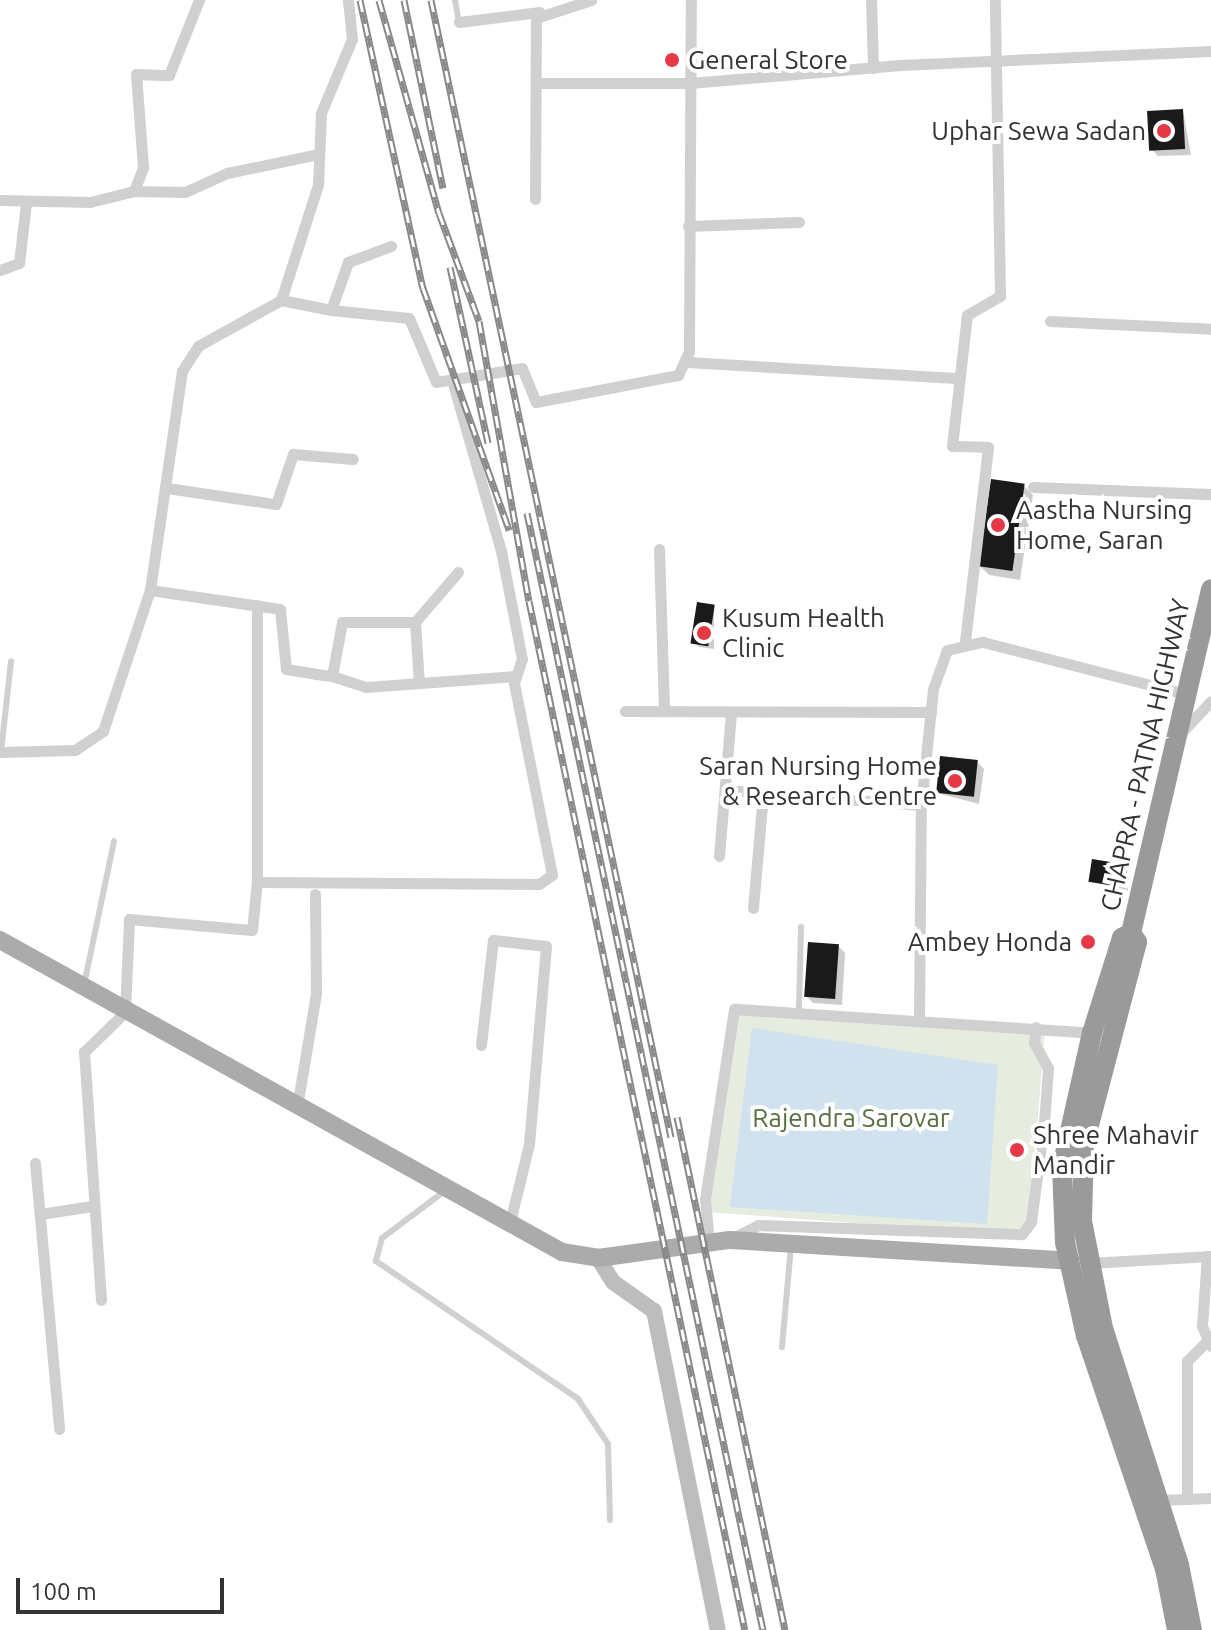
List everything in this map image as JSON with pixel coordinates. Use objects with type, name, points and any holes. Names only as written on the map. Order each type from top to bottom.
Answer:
[{"type":"highway","name":"CHAPRA - PATNA HIGHWAY","points":[[1192,1630],[1159,1500],[1079,1262],[1081,1168],[1137,942],[1131,933],[1211,589]]},
{"type":"highway","name":"CHAPRA - PATNA HIGHWAY","points":[[1131,933],[1122,938],[1092,1033],[1063,1142],[1079,1262],[1177,1630]]},
{"type":"main road","points":[[0,940],[509,1227],[562,1252],[598,1258],[730,1240],[946,1248],[1079,1262]]},
{"type":"street","points":[[134,191],[143,167],[136,74],[169,75],[199,0]]},
{"type":"street","points":[[0,752],[94,743],[150,590],[189,356],[281,300],[308,228],[319,154],[321,113],[352,39],[348,0]]},
{"type":"street","points":[[459,22],[539,12],[591,0]]},
{"type":"street","points":[[281,300],[331,310],[409,318],[431,379],[452,380],[522,368],[536,402],[671,379],[687,362],[691,0]]},
{"type":"street","points":[[871,0],[873,68]]},
{"type":"street","points":[[919,1018],[921,805],[931,712],[938,664],[965,641],[988,447],[952,446],[969,311],[1000,296],[993,66],[995,0]]},
{"type":"street","points":[[535,199],[539,12]]},
{"type":"street","points":[[537,83],[690,83],[873,68],[993,66],[1211,51]]},
{"type":"street","points":[[0,200],[26,203],[90,202],[134,191],[185,192],[227,173],[319,154]]},
{"type":"street","points":[[0,270],[19,263],[26,203]]},
{"type":"street","points":[[688,226],[799,222]]},
{"type":"street","points":[[331,310],[353,256],[391,246]]},
{"type":"street","points":[[1050,321],[1211,329]]},
{"type":"street","points":[[687,362],[960,378]]},
{"type":"street","points":[[257,882],[547,882],[553,868],[515,676],[522,659],[501,551],[452,380]]},
{"type":"street","points":[[167,488],[276,504],[293,454],[353,459]]},
{"type":"street","points":[[1033,487],[1211,494]]},
{"type":"street","points":[[659,549],[664,711]]},
{"type":"street","points":[[419,683],[415,622],[458,572]]},
{"type":"street","points":[[150,590],[282,611],[286,669],[332,676],[366,687],[515,676]]},
{"type":"street","points":[[101,1300],[92,1206],[84,1052],[125,1012],[129,919],[252,930],[257,882],[257,605]]},
{"type":"street","points":[[332,676],[342,622],[415,622]]},
{"type":"street","points":[[965,641],[1186,694]]},
{"type":"street","points":[[1177,737],[1211,701]]},
{"type":"street","points":[[625,711],[931,712]]},
{"type":"street","points":[[719,856],[731,712]]},
{"type":"street","points":[[725,790],[921,805]]},
{"type":"street","points":[[753,908],[763,793]]},
{"type":"street","points":[[297,1107],[316,993],[315,894]]},
{"type":"street","points":[[481,1045],[493,940],[546,946],[529,1144],[509,1227]]},
{"type":"street","points":[[709,1243],[705,1199],[734,1009],[799,1009],[1092,1033]]},
{"type":"street","points":[[730,1240],[758,1225],[1022,1234],[1033,1208],[1046,1096],[1047,1061],[1034,1043],[1036,1027]]},
{"type":"street","points":[[35,1163],[59,1429]]},
{"type":"street","points":[[40,1214],[92,1206]]},
{"type":"street","points":[[1079,1262],[1209,1256],[1209,1344],[1187,1361],[1187,1499]]},
{"type":"street","points":[[598,1258],[613,1282],[654,1311],[718,1630]]},
{"type":"street","points":[[1159,1500],[1211,1498]]},
{"type":"lane","points":[[455,0],[459,22]]},
{"type":"lane","points":[[0,752],[11,662]]},
{"type":"lane","points":[[83,988],[114,841]]},
{"type":"lane","points":[[799,1009],[801,927]]},
{"type":"lane","points":[[446,1190],[382,1238],[376,1261],[578,1399],[608,1444],[610,1520]]},
{"type":"lane","points":[[782,1347],[791,1244]]},
{"type":"green space","name":"Rajendra Sarovar","points":[[734,1003],[1045,1029],[1030,1217],[1014,1235],[707,1212]]},
{"type":"water","name":"Rajendra Sarovar","points":[[752,1028],[998,1065],[987,1224],[730,1207]]},
{"type":"building","points":[[1183,109],[1185,149],[1149,151],[1147,111]]},
{"type":"building","points":[[991,479],[1025,484],[1012,571],[979,566]]},
{"type":"building","points":[[697,602],[715,605],[708,646],[690,643]]},
{"type":"building","points":[[940,756],[978,760],[974,797],[936,793]]},
{"type":"building","points":[[1092,859],[1128,865],[1124,887],[1088,882]]},
{"type":"building","points":[[808,942],[839,944],[835,999],[804,997]]},
{"type":"railway","points":[[360,0],[423,288],[509,530]]},
{"type":"railway","points":[[379,0],[439,213],[479,321],[529,601],[745,1630]]},
{"type":"railway","points":[[404,0],[443,188]]},
{"type":"railway","points":[[431,0],[671,1137]]},
{"type":"railway","points":[[450,267],[488,443]]},
{"type":"railway","points":[[527,513],[763,1630]]},
{"type":"railway","points":[[677,1117],[785,1630]]},
{"type":"place","name":"General Store","points":[[672,60]]},
{"type":"place","name":"Uphar Sewa Sadan","points":[[1164,131]]},
{"type":"place","name":"Aastha Nursing Home, Saran","points":[[998,525]]},
{"type":"place","name":"Kusum Health Clinic","points":[[704,633]]},
{"type":"place","name":"Saran Nursing Home & Research Centre","points":[[955,781]]},
{"type":"place","name":"Ambey Honda","points":[[1088,942]]},
{"type":"place","name":"Shree Mahavir Mandir","points":[[1017,1150]]}]
